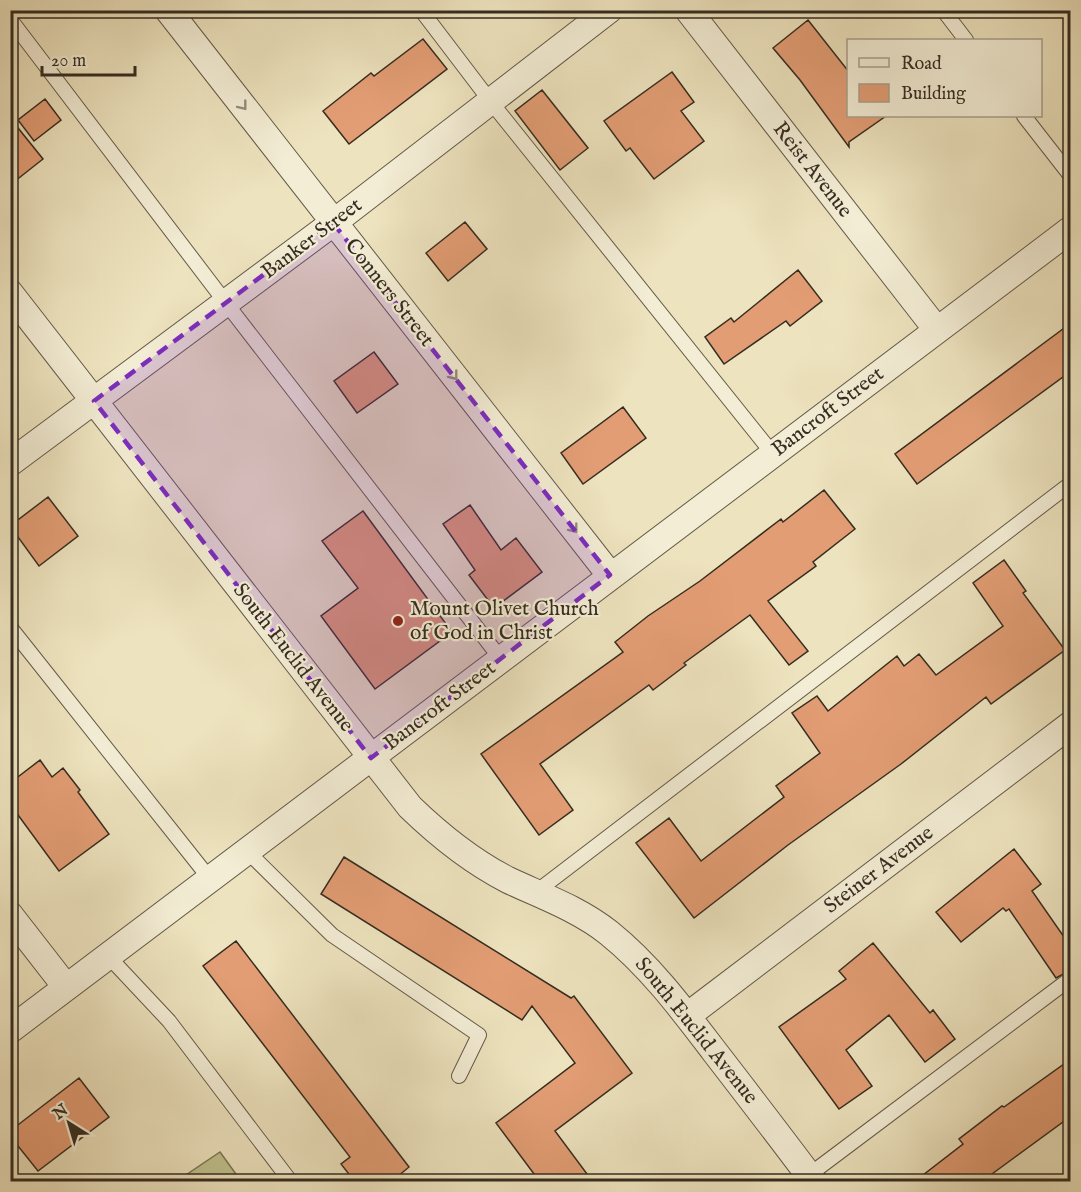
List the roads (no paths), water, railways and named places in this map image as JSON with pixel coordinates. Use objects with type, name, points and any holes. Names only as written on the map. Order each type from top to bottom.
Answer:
[{"type":"street","name":"Conners Street","points":[[168,10],[610,575]]},
{"type":"street","name":"Banker Street","points":[[10,463],[333,223],[609,10]]},
{"type":"street","name":"Reist Avenue","points":[[688,10],[937,330]]},
{"type":"street","name":"Bancroft Street","points":[[10,1030],[610,575],[1071,230]]},
{"type":"street","name":"South Euclid Avenue","points":[[10,293],[410,807],[456,848],[499,875],[583,915],[607,931],[650,971],[687,1016],[808,1180]]},
{"type":"street","name":"Steiner Avenue","points":[[687,1016],[1071,725]]},
{"type":"street","points":[[10,915],[66,987]]},
{"type":"lane","points":[[421,10],[491,102],[773,454]]},
{"type":"lane","points":[[943,10],[965,39]]},
{"type":"lane","points":[[10,20],[501,659]]},
{"type":"lane","points":[[1025,117],[1071,175]]},
{"type":"lane","points":[[536,892],[1071,484]]},
{"type":"lane","points":[[10,627],[210,879]]},
{"type":"lane","points":[[247,851],[332,935],[479,1035],[459,1076]]},
{"type":"lane","points":[[108,956],[169,1021],[291,1182]]},
{"type":"lane","points":[[808,1180],[1071,979]]},
{"type":"place","name":"Mount Olivet Church of God in Christ","points":[[398,621]]}]
